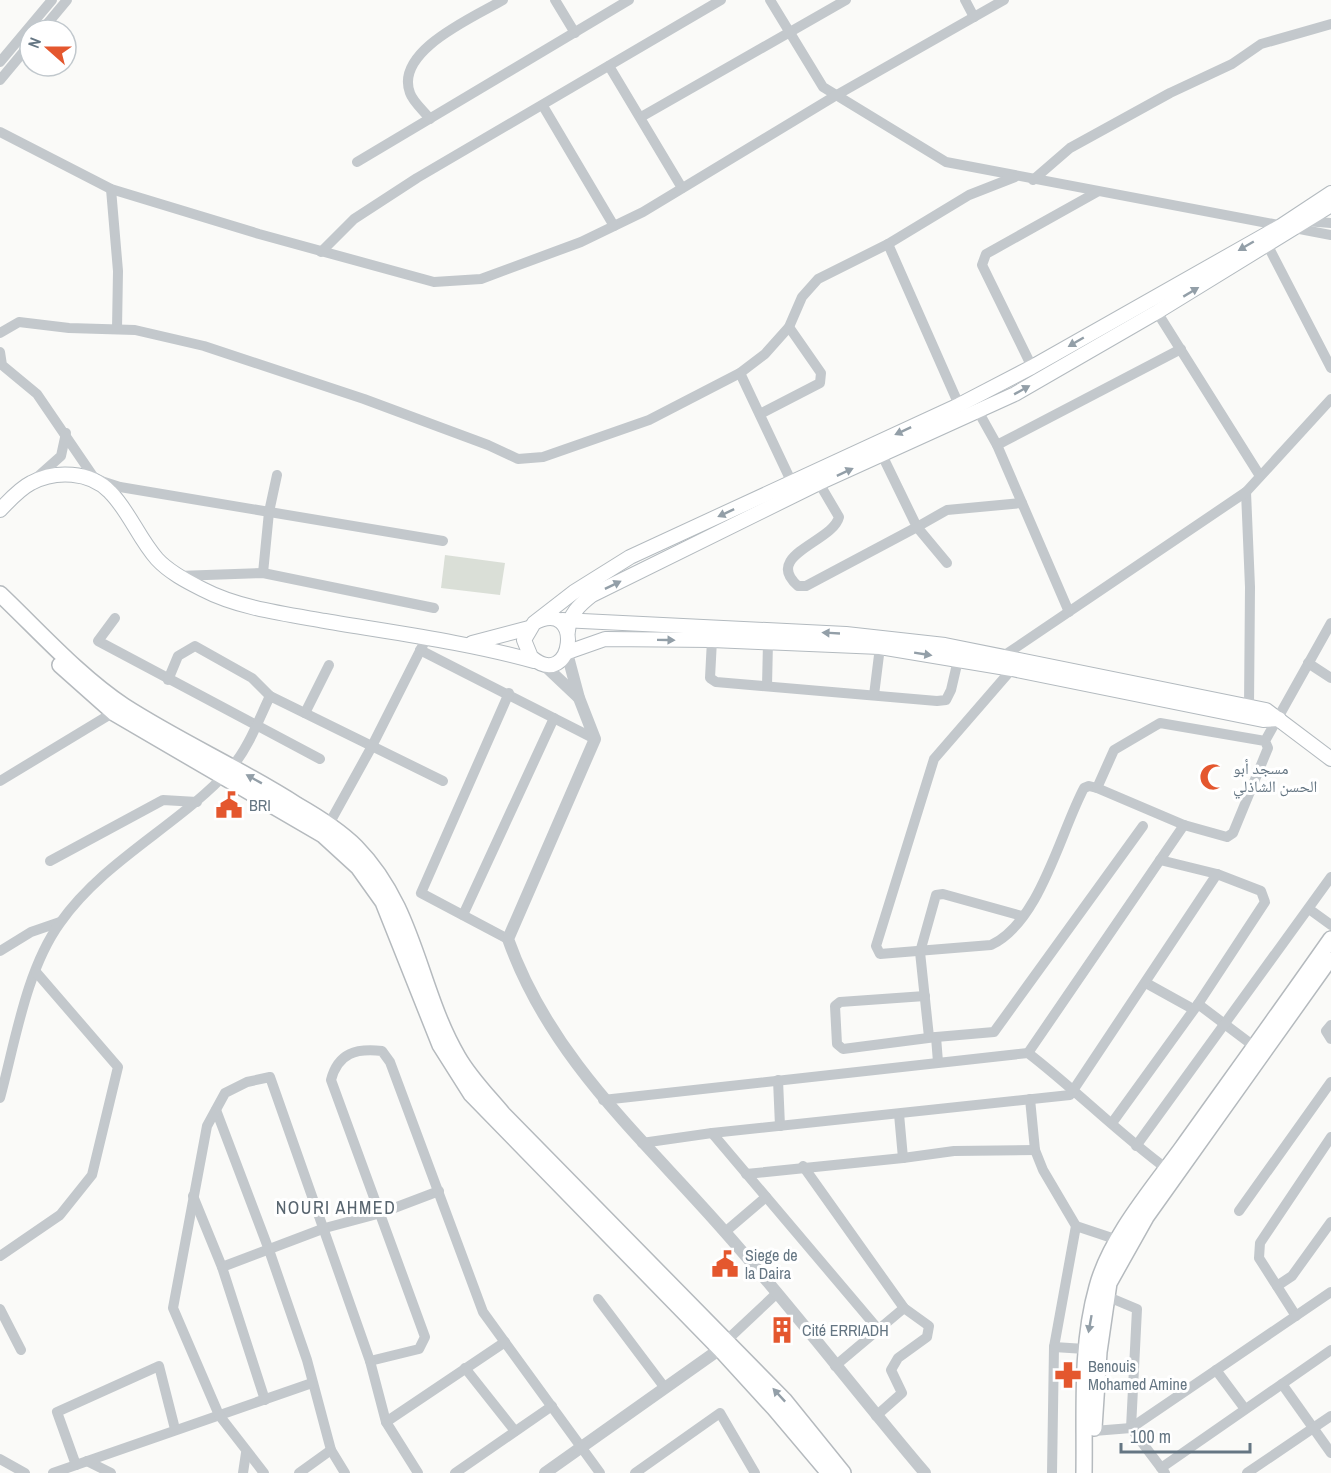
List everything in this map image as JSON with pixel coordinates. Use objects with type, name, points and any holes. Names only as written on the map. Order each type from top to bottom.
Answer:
[{"type":"main road","points":[[539,663],[525,646],[531,625],[574,592],[630,557],[959,405],[1032,367],[1281,226],[1331,193]]},
{"type":"main road","points":[[567,652],[570,641],[568,626],[576,609],[592,595],[819,483],[1015,394],[1268,246],[1331,205]]},
{"type":"main road","points":[[0,510],[30,483],[51,475],[75,475],[95,479],[111,492],[157,560],[178,576],[205,591],[240,603],[423,644],[467,644],[539,663],[559,661],[567,652],[586,643],[605,639],[712,640],[880,647],[1012,669],[1263,720],[1279,718]]},
{"type":"main road","points":[[0,594],[119,709]]},
{"type":"main road","points":[[0,606],[82,686],[228,771],[329,824],[356,846],[388,888],[413,943],[449,1040],[469,1073],[503,1114],[723,1345],[829,1473]]},
{"type":"main road","points":[[467,644],[548,618],[568,626],[846,634],[945,645],[1266,710],[1331,759]]},
{"type":"main road","points":[[228,771],[323,834],[358,867],[382,902],[440,1045],[471,1094],[723,1345],[784,1400],[843,1473]]},
{"type":"main road","points":[[1084,1473],[1085,1349],[1096,1287],[1118,1240],[1331,939]]},
{"type":"main road","points":[[1093,1473],[1094,1431],[1109,1283],[1146,1217],[1331,957]]},
{"type":"street","points":[[0,62],[52,0]]},
{"type":"street","points":[[52,18],[67,0]]},
{"type":"street","points":[[430,119],[410,94],[408,84],[410,66],[418,54],[433,42],[503,0]]},
{"type":"street","points":[[555,0],[575,33]]},
{"type":"street","points":[[357,162],[629,0]]},
{"type":"street","points":[[321,252],[363,213],[417,178],[722,0]]},
{"type":"street","points":[[770,0],[823,87],[946,162],[1015,177],[1331,235]]},
{"type":"street","points":[[641,117],[846,0]]},
{"type":"street","points":[[965,0],[974,17]]},
{"type":"street","points":[[0,132],[111,189],[402,275],[434,282],[481,279],[518,267],[614,226],[974,17],[985,5],[1004,0]]},
{"type":"street","points":[[1033,180],[1070,148],[1170,93],[1232,64],[1261,44],[1331,24]]},
{"type":"street","points":[[0,80],[18,58]]},
{"type":"street","points":[[609,66],[682,188]]},
{"type":"street","points":[[543,106],[614,226]]},
{"type":"street","points":[[0,333],[19,322],[135,330],[204,346],[364,399],[518,459],[558,454],[649,420],[740,373],[765,354],[789,327],[802,297],[818,279],[888,244],[969,195],[1015,177]]},
{"type":"street","points":[[111,189],[118,271],[117,329]]},
{"type":"street","points":[[1032,367],[982,265],[982,258],[1097,192]]},
{"type":"street","points":[[1281,226],[1309,220],[1331,223]]},
{"type":"street","points":[[888,244],[959,405]]},
{"type":"street","points":[[1268,246],[1331,368]]},
{"type":"street","points":[[1157,312],[1260,476]]},
{"type":"street","points":[[760,414],[820,383],[821,373],[789,327]]},
{"type":"street","points":[[997,445],[1180,349]]},
{"type":"street","points":[[0,352],[2,366],[38,394],[95,479],[120,487],[443,541]]},
{"type":"street","points":[[740,373],[792,483]]},
{"type":"street","points":[[1002,657],[1246,492],[1331,399]]},
{"type":"street","points":[[978,411],[997,445],[1069,612]]},
{"type":"street","points":[[30,483],[62,456],[66,433]]},
{"type":"street","points":[[882,455],[917,527],[947,563]]},
{"type":"street","points":[[263,573],[269,512],[277,475]]},
{"type":"street","points":[[819,483],[839,517],[833,529],[794,555],[789,566],[790,576],[798,586],[806,586],[947,510],[1022,503]]},
{"type":"street","points":[[1246,492],[1250,587],[1249,706]]},
{"type":"street","points":[[178,576],[263,573],[434,608]]},
{"type":"street","points":[[115,618],[98,641],[320,759]]},
{"type":"street","points":[[1265,741],[1331,623]]},
{"type":"street","points":[[712,640],[710,678],[725,684],[946,700],[951,690],[958,660]]},
{"type":"street","points":[[767,686],[768,642]]},
{"type":"street","points":[[329,824],[372,748],[423,644],[595,739]]},
{"type":"street","points":[[168,680],[178,656],[195,646],[252,678],[270,696],[443,781]]},
{"type":"street","points":[[874,695],[880,647]]},
{"type":"street","points":[[508,939],[595,739],[579,698],[567,652]]},
{"type":"street","points":[[539,663],[579,698]]},
{"type":"street","points":[[1308,663],[1331,678]]},
{"type":"street","points":[[305,713],[329,665]]},
{"type":"street","points":[[1012,669],[934,759],[876,945],[880,954],[991,945],[1005,938],[1047,877],[1084,788],[1089,786],[1184,825],[1227,837],[1233,833],[1268,748],[1265,741]]},
{"type":"street","points":[[509,693],[422,893],[508,939],[522,977],[558,1040],[603,1100],[725,1232],[924,1473]]},
{"type":"street","points":[[0,1098],[36,972],[60,922],[141,842],[197,802],[228,771],[270,696]]},
{"type":"street","points":[[0,782],[119,709]]},
{"type":"street","points":[[463,915],[554,718]]},
{"type":"street","points":[[1096,788],[1114,750],[1160,723],[1265,741]]},
{"type":"street","points":[[51,861],[163,800],[197,802]]},
{"type":"street","points":[[1028,1053],[1184,825]]},
{"type":"street","points":[[925,996],[840,1002],[835,1006],[837,1044],[843,1049],[932,1037],[994,1032],[1143,826]]},
{"type":"street","points":[[1112,1124],[1265,902],[1261,891],[1218,874],[1160,860]]},
{"type":"street","points":[[642,1143],[712,1133],[1070,1095],[1218,874]]},
{"type":"street","points":[[1137,1146],[1331,877]]},
{"type":"street","points":[[938,1062],[925,996],[920,952],[936,895],[1022,916]]},
{"type":"street","points":[[1309,909],[1331,925]]},
{"type":"street","points":[[0,951],[32,932],[60,922]]},
{"type":"street","points":[[0,1256],[60,1215],[92,1175],[118,1067],[36,972]]},
{"type":"street","points":[[1146,983],[1178,1002],[1195,1006],[1225,1024],[1255,1047]]},
{"type":"street","points":[[1331,1025],[1326,1031],[1331,1039]]},
{"type":"street","points":[[370,1360],[420,1349],[425,1337],[331,1080],[334,1067],[342,1057],[363,1048],[382,1051],[390,1062],[483,1312],[600,1473]]},
{"type":"street","points":[[603,1100],[1028,1053],[1075,1089],[1137,1146],[1167,1169]]},
{"type":"street","points":[[264,1473],[246,1453],[219,1415],[173,1308],[207,1126],[225,1093],[247,1082],[270,1077],[370,1360],[386,1422],[418,1473]]},
{"type":"street","points":[[778,1080],[780,1126]]},
{"type":"street","points":[[1239,1211],[1331,1082]]},
{"type":"street","points":[[1030,1099],[1035,1150],[1042,1170],[1076,1226],[1118,1240]]},
{"type":"street","points":[[216,1110],[269,1250],[307,1360],[331,1450],[345,1473]]},
{"type":"street","points":[[900,1114],[903,1158]]},
{"type":"street","points":[[712,1133],[878,1329]]},
{"type":"street","points":[[1296,1316],[1259,1258],[1260,1243],[1327,1154],[1331,1137]]},
{"type":"street","points":[[746,1174],[803,1166],[954,1152],[1035,1150]]},
{"type":"street","points":[[803,1166],[904,1308],[929,1326],[930,1331],[927,1337],[894,1362],[891,1370],[902,1393],[876,1416]]},
{"type":"street","points":[[222,1267],[325,1228],[381,1213],[439,1191]]},
{"type":"street","points":[[193,1196],[222,1267],[265,1400]]},
{"type":"street","points":[[725,1232],[766,1197]]},
{"type":"street","points":[[1277,1286],[1292,1276],[1331,1222]]},
{"type":"street","points":[[1052,1473],[1054,1347],[1076,1226]]},
{"type":"street","points":[[1094,1431],[1131,1428],[1331,1292]]},
{"type":"street","points":[[545,1473],[723,1345],[776,1294]]},
{"type":"street","points":[[1106,1296],[1137,1309],[1131,1428],[1163,1470],[1245,1409],[1331,1350]]},
{"type":"street","points":[[598,1299],[665,1388]]},
{"type":"street","points":[[835,1366],[904,1308]]},
{"type":"street","points":[[0,1309],[21,1350]]},
{"type":"street","points":[[386,1422],[505,1342]]},
{"type":"street","points":[[1054,1347],[1085,1349]]},
{"type":"street","points":[[111,1473],[81,1463],[57,1412],[159,1366],[175,1429]]},
{"type":"street","points":[[465,1368],[515,1431]]},
{"type":"street","points":[[1216,1370],[1245,1409]]},
{"type":"street","points":[[53,1473],[312,1383]]},
{"type":"street","points":[[1282,1384],[1331,1453]]},
{"type":"street","points":[[454,1473],[552,1406]]},
{"type":"street","points":[[635,1473],[720,1413],[755,1473]]},
{"type":"street","points":[[1248,1473],[1331,1416]]},
{"type":"street","points":[[299,1473],[331,1450]]},
{"type":"street","points":[[243,1473],[246,1453]]},
{"type":"street","points":[[0,1459],[25,1473]]},
{"type":"shaded area","points":[[445,555],[505,563],[500,595],[441,588]]},
{"type":"place","name":"مسجد أبو الحسن الشاذلي","points":[[1213,777]]},
{"type":"place","name":"BRI","points":[[229,805]]},
{"type":"place","name":"Siege de la Daira","points":[[725,1264]]},
{"type":"place","name":"Cité ERRIADH","points":[[782,1330]]},
{"type":"place","name":"Benouis Mohamed Amine","points":[[1068,1375]]},
{"type":"district","name":"NOURI AHMED","points":[[336,1207]]}]
